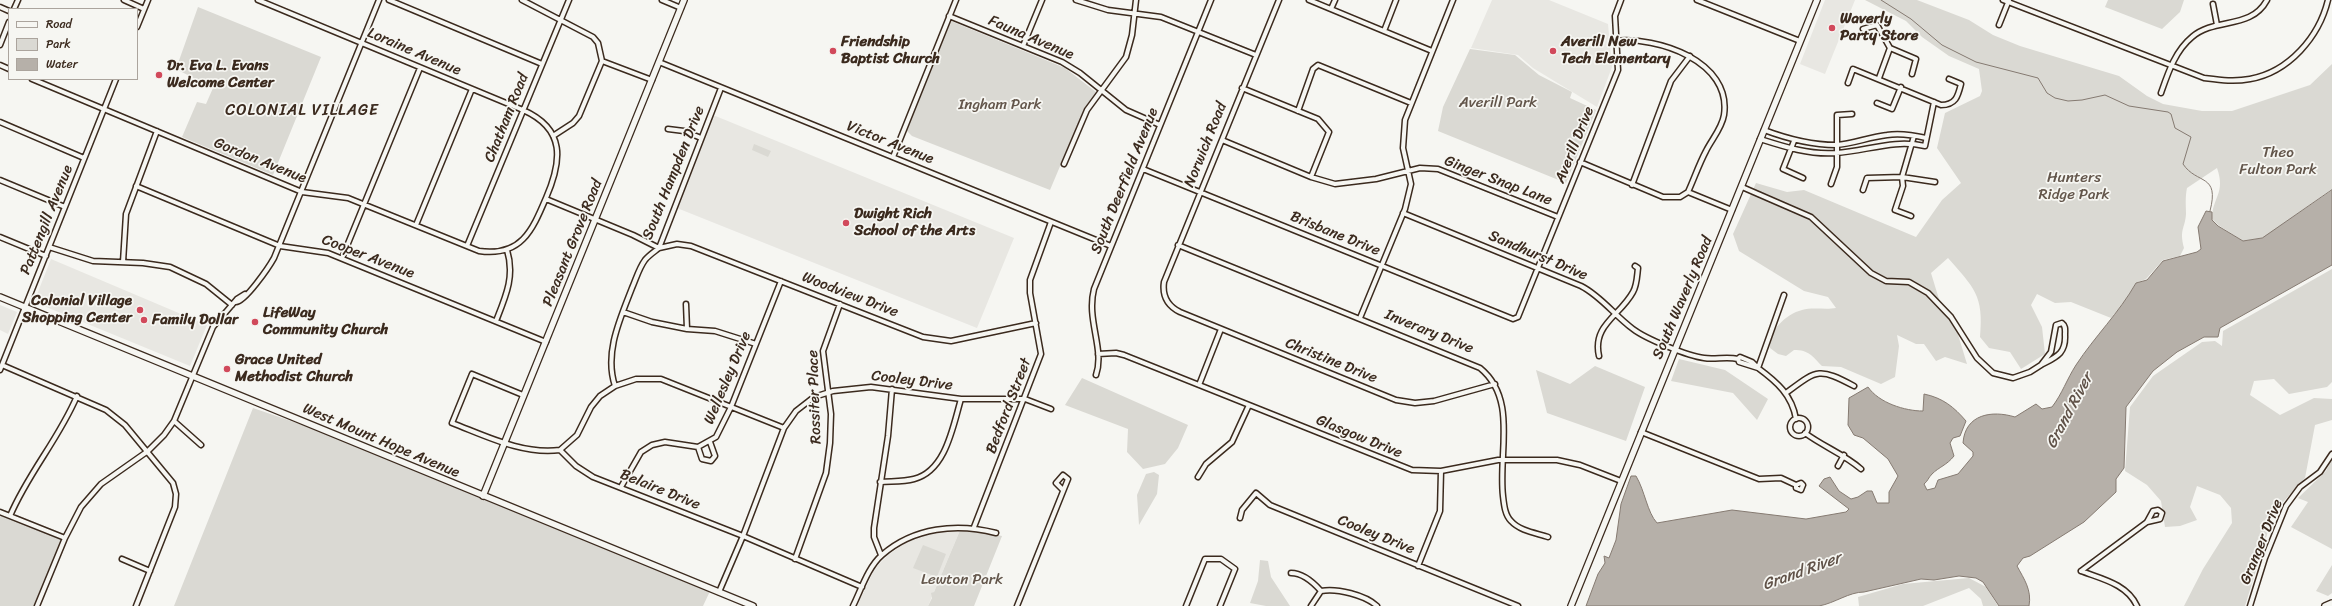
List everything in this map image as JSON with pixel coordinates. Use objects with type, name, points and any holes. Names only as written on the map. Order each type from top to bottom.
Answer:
[{"type":"street","points":[[124,0],[144,9]]},
{"type":"street","points":[[138,24],[148,0]]},
{"type":"street","name":"Loraine Avenue","points":[[258,0],[524,110],[543,122],[553,136]]},
{"type":"street","points":[[37,606],[65,538],[76,515],[89,496],[115,472],[148,451],[164,435],[174,421],[210,333],[232,305],[244,298],[245,294],[268,269],[280,246],[379,0]]},
{"type":"street","points":[[389,0],[542,64]]},
{"type":"street","points":[[496,321],[510,284],[510,261],[507,250],[518,244],[530,232],[553,182],[558,159],[553,136],[573,123],[578,116],[602,60],[598,43],[594,37],[522,0]]},
{"type":"street","name":"Chatham Road","points":[[468,246],[569,0]]},
{"type":"street","points":[[662,0],[681,8]]},
{"type":"street","name":"Pleasant Grove Road","points":[[483,496],[684,0]]},
{"type":"street","points":[[893,158],[956,0]]},
{"type":"street","points":[[1023,46],[1042,0]]},
{"type":"street","points":[[1076,0],[1097,8],[1161,17],[1256,55]]},
{"type":"street","points":[[1064,164],[1087,110],[1126,57],[1132,35],[1136,0]]},
{"type":"street","name":"South Deerfield Avenue","points":[[1096,375],[1099,363],[1093,329],[1091,303],[1094,289],[1211,0]]},
{"type":"street","name":"Norwich Road","points":[[1166,300],[1163,290],[1164,282],[1279,0]]},
{"type":"street","points":[[1309,0],[1432,51]]},
{"type":"street","points":[[1331,9],[1335,0]]},
{"type":"street","points":[[1384,31],[1396,0]]},
{"type":"street","points":[[1360,318],[1403,213],[1411,184],[1403,135],[1405,120],[1453,0]]},
{"type":"street","name":"Averill Drive","points":[[1518,317],[1618,70],[1618,57],[1615,41],[1615,16],[1621,0]]},
{"type":"street","points":[[1697,0],[1800,41]]},
{"type":"street","name":"South Waverly Road","points":[[1571,606],[1817,0]]},
{"type":"street","points":[[2162,93],[2171,66],[2181,50],[2192,37],[2201,30],[2217,25],[2242,21],[2258,12],[2267,0]]},
{"type":"street","points":[[2000,25],[2007,1],[2204,78],[2231,81],[2251,79],[2273,71],[2296,56],[2307,44],[2316,30],[2328,0]]},
{"type":"street","points":[[2213,4],[2217,25]]},
{"type":"street","name":"Fauna Avenue","points":[[949,16],[1071,67],[1126,110],[1160,125]]},
{"type":"street","points":[[1863,29],[1877,24],[1890,48],[1916,58],[1912,74]]},
{"type":"street","points":[[0,45],[8,25]]},
{"type":"street","points":[[1580,162],[1663,197],[1680,197],[1688,192],[1724,114],[1720,89],[1716,79],[1706,68],[1690,56],[1648,42],[1631,39],[1615,41]]},
{"type":"street","points":[[1879,78],[1890,48]]},
{"type":"street","points":[[1632,185],[1671,82],[1690,56]]},
{"type":"street","points":[[602,60],[652,80]]},
{"type":"street","name":"Victor Avenue","points":[[659,62],[1111,246]]},
{"type":"street","points":[[1298,111],[1313,69],[1318,65],[1411,103]]},
{"type":"street","points":[[342,258],[420,68]]},
{"type":"street","points":[[1848,82],[1854,69],[1901,87],[1934,102],[1948,105],[1956,98],[1961,84],[1949,79]]},
{"type":"street","name":"Gordon Avenue","points":[[34,80],[302,192],[333,195],[364,204],[468,246],[488,252],[507,250]]},
{"type":"street","name":"Pattengill Avenue","points":[[1,367],[116,80]]},
{"type":"street","points":[[1878,103],[1892,109],[1901,87]]},
{"type":"street","name":"South Hampden Drive","points":[[614,386],[610,373],[613,346],[623,312],[642,264],[648,256],[659,248],[721,88]]},
{"type":"street","points":[[1242,88],[1318,119],[1329,132],[1311,177]]},
{"type":"street","points":[[416,225],[472,89]]},
{"type":"street","points":[[1760,139],[1791,149],[1836,153],[1887,143],[1912,143],[1925,146],[1934,102]]},
{"type":"street","points":[[1831,184],[1837,167],[1837,115],[1852,114]]},
{"type":"street","points":[[0,122],[84,158]]},
{"type":"street","points":[[668,130],[684,131],[701,138]]},
{"type":"street","points":[[1764,130],[1794,141],[1836,145],[1887,134],[1926,138]]},
{"type":"street","points":[[122,262],[126,214],[157,131]]},
{"type":"street","points":[[1911,216],[1895,210],[1904,186],[1902,177],[1914,136]]},
{"type":"street","name":"Ginger Snap Lane","points":[[1222,140],[1311,177],[1335,184],[1376,178],[1420,168],[1438,169],[1558,217]]},
{"type":"street","points":[[1794,141],[1783,170],[1803,178]]},
{"type":"street","name":"Brisbane Drive","points":[[1142,168],[1199,193],[1504,316],[1513,319],[1518,317]]},
{"type":"street","points":[[1863,190],[1867,178],[1902,177],[1935,182]]},
{"type":"street","points":[[0,180],[65,207]]},
{"type":"street","name":"Cooper Avenue","points":[[136,186],[280,246],[313,249],[342,258],[546,342]]},
{"type":"street","points":[[1742,187],[1811,216],[1871,274],[1886,281],[1909,282],[1928,293],[1946,310],[1977,358],[1990,371],[2013,378],[2030,372],[2061,355],[2064,349],[2065,329],[2062,323],[2056,325],[2051,352],[2041,365]]},
{"type":"street","points":[[1688,192],[1732,210]]},
{"type":"street","points":[[546,199],[659,248]]},
{"type":"street","name":"Sandhurst Drive","points":[[1403,213],[1588,289],[1615,314],[1639,333],[1703,358],[1724,357],[1738,359],[1740,357],[1745,362],[1758,368],[1775,380],[1786,393],[1794,407],[1796,419]]},
{"type":"street","name":"Bedford Street","points":[[974,528],[1025,399],[1041,354],[1030,293],[1030,280],[1051,222]]},
{"type":"street","points":[[0,236],[46,256]]},
{"type":"street","name":"Woodview Drive","points":[[659,248],[677,244],[691,246],[917,335],[936,339],[951,341],[970,338],[1036,323]]},
{"type":"street","name":"Inverary Drive","points":[[1178,245],[1475,364],[1487,374],[1495,384],[1503,406],[1502,488],[1506,514],[1518,526],[1548,537]]},
{"type":"street","points":[[49,247],[82,259],[158,265],[182,272],[206,284],[232,305]]},
{"type":"street","points":[[1599,356],[1596,345],[1598,335],[1634,290],[1638,268],[1635,266]]},
{"type":"street","name":"Wellesley Drive","points":[[698,447],[710,442],[722,428],[781,281]]},
{"type":"street","points":[[1758,368],[1784,294]]},
{"type":"street","name":"West Mount Hope Avenue","points":[[0,297],[753,606]]},
{"type":"street","name":"Christine Drive","points":[[1166,300],[1176,310],[1401,401],[1434,401],[1495,384]]},
{"type":"street","points":[[686,304],[687,329]]},
{"type":"street","name":"Rossiter Place","points":[[795,558],[826,474],[831,428],[823,351],[840,304]]},
{"type":"street","points":[[623,312],[652,322],[687,329],[715,331],[756,344]]},
{"type":"street","points":[[1199,385],[1221,329]]},
{"type":"street","name":"Glasgow Drive","points":[[1098,354],[1120,354],[1395,465],[1412,470],[1441,471],[1479,463],[1503,460],[1570,462],[1621,481]]},
{"type":"street","points":[[1,367],[77,396],[114,416],[148,451],[168,476],[176,494],[172,516],[136,606]]},
{"type":"street","points":[[523,395],[472,374],[452,422],[505,443],[528,450],[548,452],[560,450],[577,435],[591,407],[600,396],[614,386],[636,379],[661,379],[784,428]]},
{"type":"street","points":[[1786,393],[1814,374],[1829,374],[1854,386]]},
{"type":"street","name":"Cooley Drive","points":[[719,592],[743,536],[784,428],[796,411],[805,402],[828,392],[859,387],[892,389],[961,399],[1025,399],[1051,409]]},
{"type":"street","points":[[881,555],[874,537],[874,528],[892,389]]},
{"type":"street","points":[[10,516],[24,484],[60,432],[77,396]]},
{"type":"street","points":[[880,482],[914,479],[927,474],[941,456],[961,399]]},
{"type":"street","points":[[1198,477],[1206,464],[1232,442],[1249,405]]},
{"type":"street","points":[[1796,419],[1801,419],[1807,423],[1808,429],[1805,434],[1797,436],[1792,432],[1791,426],[1796,419]]},
{"type":"street","points":[[174,421],[201,445]]},
{"type":"street","points":[[1641,432],[1759,480],[1781,478],[1796,485]]},
{"type":"street","points":[[1805,434],[1819,443],[1844,455],[1861,469]]},
{"type":"street","points":[[621,487],[641,452],[652,445],[666,442],[698,447],[702,459],[711,461],[715,456],[710,442]]},
{"type":"street","name":"Belaire Drive","points":[[560,450],[576,466],[593,477],[743,536],[862,587]]},
{"type":"street","name":"Granger Drive","points":[[2250,606],[2265,558],[2286,506],[2300,487],[2320,472],[2332,454]]},
{"type":"street","points":[[1838,466],[1844,455]]},
{"type":"street","points":[[1418,566],[1440,511],[1441,471]]},
{"type":"street","points":[[1017,606],[1064,490]]},
{"type":"street","name":"Cooley Drive","points":[[1240,518],[1242,510],[1256,494],[1270,505],[1518,606]]},
{"type":"street","points":[[0,512],[65,538]]},
{"type":"street","points":[[2137,606],[2130,593],[2122,587],[2081,571],[2147,522]]},
{"type":"street","points":[[854,606],[862,587],[881,555],[908,539],[927,531],[954,527],[974,528],[996,533]]},
{"type":"street","points":[[122,559],[150,571]]},
{"type":"street","points":[[1186,606],[1205,559],[1221,559],[1235,569],[1220,606]]},
{"type":"street","points":[[1291,573],[1298,573],[1314,583],[1321,591]]},
{"type":"street","points":[[1311,606],[1321,591],[1338,589],[1377,606]]},
{"type":"street","points":[[2325,606],[2332,603]]},
{"type":"shaded area","name":"Averill New Tech Elementary","points":[[1492,0],[1549,0],[1608,24],[1612,67],[1597,107],[1533,68],[1518,55],[1471,48]]},
{"type":"shaded area","points":[[1825,0],[1855,0],[1825,74],[1800,64]]},
{"type":"shaded area","name":"Dwight Rich School of the Arts","points":[[713,115],[1014,238],[977,328],[677,208]]},
{"type":"shaded area","points":[[51,259],[207,325],[190,366],[34,302]]},
{"type":"shaded area","points":[[0,305],[17,312],[8,334],[0,330]]},
{"type":"shaded area","points":[[961,528],[928,606],[857,606],[875,568],[888,555],[910,540],[932,532]]},
{"type":"green space","points":[[1865,0],[1917,0],[1969,20],[1993,35],[2020,46],[2119,76],[2147,96],[2163,104],[2202,111],[2232,111],[2310,85],[2332,64],[2332,189],[2263,238],[2243,241],[2218,225],[2212,219],[2220,184],[2217,168],[2187,188],[2186,214],[2182,233],[2184,248],[2180,256],[2163,260],[2146,279],[2136,283],[2124,303],[2111,318],[2071,302],[2055,303],[2037,294],[2031,305],[2042,327],[2045,354],[2021,369],[2010,352],[1989,348],[1980,337],[1980,311],[1975,293],[1965,277],[1948,258],[1931,273],[1942,309],[1956,328],[1967,364],[1945,357],[1936,361],[1924,344],[1916,344],[1897,335],[1899,346],[1895,377],[1881,384],[1841,367],[1822,366],[1807,352],[1794,350],[1786,356],[1778,354],[1770,348],[1770,342],[1775,330],[1784,319],[1796,312],[1806,309],[1836,308],[1828,297],[1804,291],[1739,251],[1733,234],[1756,183],[1787,192],[1804,190],[1916,237],[1942,200],[1961,183],[1937,148],[1945,113],[1980,96],[1982,91],[1979,69],[1949,56],[1922,37],[1906,21]]},
{"type":"green space","points":[[2108,0],[2184,0],[2180,12],[2162,29],[2105,7]]},
{"type":"green space","points":[[198,7],[321,57],[273,175],[182,137],[197,102],[206,104],[213,88],[176,69]]},
{"type":"green space","name":"Ingham Park","points":[[951,21],[1065,68],[1096,92],[1085,107],[1050,190],[912,136],[906,130]]},
{"type":"green space","name":"Averill Park","points":[[1470,49],[1515,55],[1539,75],[1572,92],[1570,98],[1596,110],[1566,183],[1438,131],[1443,107]]},
{"type":"green space","points":[[754,144],[771,151],[768,157],[752,150]]},
{"type":"green space","points":[[2332,269],[2332,382],[2327,387],[2289,394],[2274,379],[2254,381],[2250,395],[2280,415],[2314,398],[2332,399],[2332,420],[2315,425],[2305,478],[2274,512],[2245,606],[2184,606],[2203,569],[2232,523],[2231,508],[2220,495],[2197,486],[2190,507],[2197,520],[2180,526],[2165,527],[2161,501],[2147,485],[2125,471],[2130,407],[2153,376],[2202,342],[2215,341],[2222,346],[2223,331]]},
{"type":"green space","points":[[1679,359],[1725,370],[1768,399],[1757,420],[1733,393],[1671,381]]},
{"type":"green space","points":[[1595,366],[1645,387],[1626,441],[1547,413],[1536,370],[1570,384]]},
{"type":"green space","points":[[1082,378],[1188,425],[1178,448],[1165,464],[1143,469],[1127,452],[1128,429],[1065,405]]},
{"type":"green space","points":[[253,408],[355,443],[711,589],[703,606],[174,606]]},
{"type":"green space","points":[[2332,458],[2332,549],[2291,527],[2308,502],[2298,498],[2326,471]]},
{"type":"green space","points":[[1154,472],[1159,475],[1157,494],[1139,525],[1137,495],[1146,474]]},
{"type":"green space","points":[[0,515],[63,541],[34,606],[0,606]]},
{"type":"green space","name":"Lewton Park","points":[[961,528],[1002,536],[974,606],[928,606],[932,598],[931,593],[934,592]]},
{"type":"green space","points":[[923,545],[946,554],[937,577],[913,568]]},
{"type":"green space","points":[[1260,560],[1268,561],[1271,577],[1290,606],[1266,606],[1250,603],[1258,581]]},
{"type":"green space","points":[[2332,565],[2332,593],[2328,596],[2316,591]]},
{"type":"green space","points":[[1969,578],[1986,587],[1998,606],[1983,606],[1981,599],[1969,588],[1923,606],[1859,606],[1858,597],[1903,584]]},
{"type":"water","name":"Grand River","points":[[2332,190],[2332,265],[2220,328],[2218,337],[2204,337],[2177,352],[2153,371],[2126,407],[2124,468],[2116,479],[2116,492],[2084,522],[2030,556],[2023,558],[2017,566],[2025,580],[2028,590],[2030,600],[2029,606],[1999,606],[1983,582],[1976,578],[1959,576],[1934,580],[1921,579],[1864,592],[1858,592],[1831,603],[1819,606],[1586,606],[1598,574],[1605,563],[1604,556],[1609,558],[1616,540],[1621,504],[1631,476],[1636,476],[1651,513],[1657,523],[1732,510],[1806,519],[1846,512],[1849,509],[1819,486],[1824,479],[1830,477],[1839,491],[1851,499],[1858,497],[1867,491],[1872,491],[1877,503],[1889,503],[1889,492],[1898,476],[1888,459],[1863,438],[1854,435],[1848,425],[1849,398],[1868,387],[1885,402],[1908,410],[1923,411],[1924,394],[1937,398],[1957,411],[1966,421],[1960,436],[1953,438],[1950,443],[1954,456],[1949,462],[1932,474],[1924,484],[1927,490],[1935,488],[1938,480],[1958,474],[1973,456],[1973,452],[1963,443],[1965,433],[1974,420],[1981,416],[1997,414],[2015,417],[2036,404],[2042,409],[2052,407],[2076,365],[2136,283],[2147,280],[2163,261],[2197,252],[2201,249],[2198,227],[2206,211],[2212,212],[2212,220],[2218,226],[2243,241],[2262,238]]},
{"type":"waterway","points":[[1881,0],[1911,19],[1942,45],[1976,62],[2038,78],[2047,93],[2055,98],[2068,101],[2082,100],[2105,95],[2129,106],[2168,112],[2171,114],[2175,128],[2191,137],[2183,164],[2195,175],[2210,185],[2212,191],[2210,211]]},
{"type":"place","name":"Waverly Party Store","points":[[1832,28]]},
{"type":"place","name":"Friendship Baptist Church","points":[[833,51]]},
{"type":"place","name":"Averill New Tech Elementary","points":[[1553,51]]},
{"type":"place","name":"Dr. Eva L. Evans Welcome Center","points":[[159,75]]},
{"type":"place","name":"Dwight Rich School of the Arts","points":[[846,223]]},
{"type":"place","name":"Colonial Village Shopping Center","points":[[140,310]]},
{"type":"place","name":"Family Dollar","points":[[144,320]]},
{"type":"place","name":"LifeWay Community Church","points":[[255,322]]},
{"type":"place","name":"Grace United Methodist Church","points":[[227,369]]},
{"type":"district","name":"COLONIAL VILLAGE","points":[[302,111]]},
{"type":"park label","name":"Theo Fulton Park","points":[[2278,162]]},
{"type":"park label","name":"Hunters Ridge Park","points":[[2074,186]]}]
